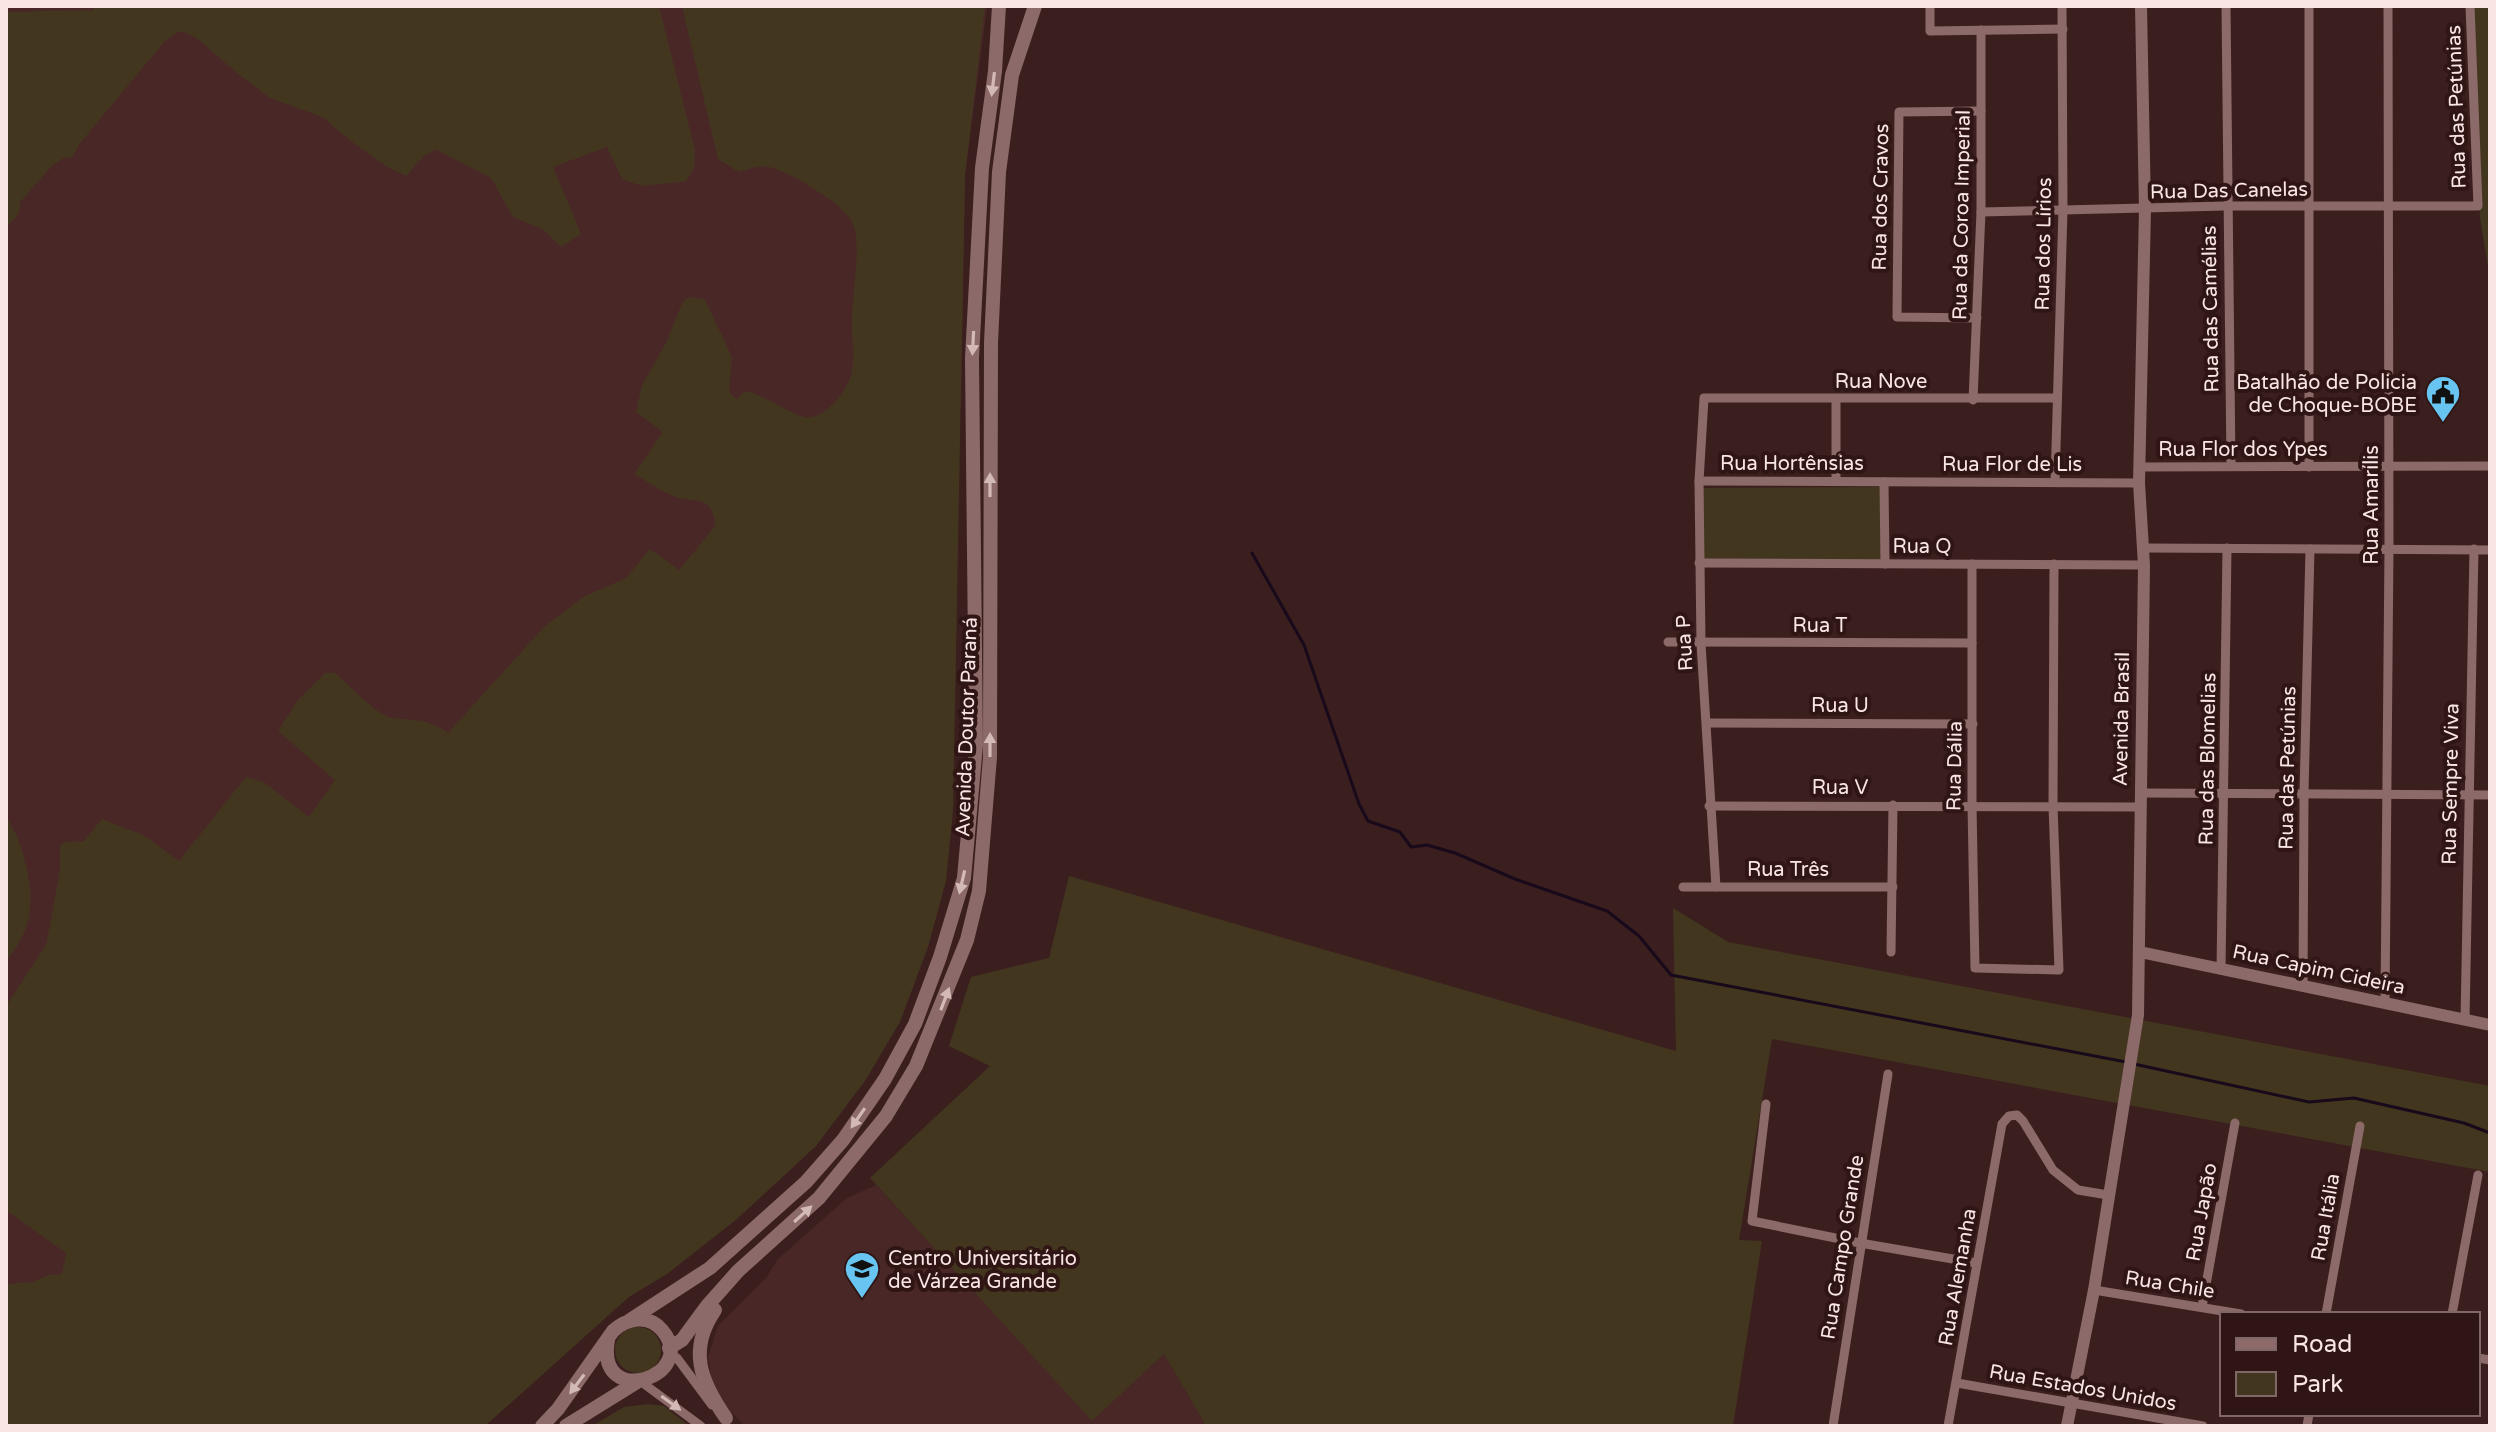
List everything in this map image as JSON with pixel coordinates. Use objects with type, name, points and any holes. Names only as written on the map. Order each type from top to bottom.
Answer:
[{"type":"main road","name":"Avenida Doutor Paraná","points":[[630,1320],[710,1268],[806,1182],[843,1140],[885,1079],[915,1024],[964,878],[976,745],[972,358],[982,168],[995,71],[999,6]]},
{"type":"main road","name":"Avenida Doutor Paraná","points":[[669,1350],[682,1340],[738,1271],[819,1198],[865,1144],[916,1066],[967,940],[979,891],[990,757],[991,343],[999,172],[1012,75],[1035,6]]},
{"type":"main road","points":[[730,1422],[715,1402],[702,1375],[698,1347],[705,1324],[769,1244]]},
{"type":"main road","points":[[542,1426],[620,1324],[630,1320],[652,1322],[667,1337],[669,1350],[663,1369],[566,1426]]},
{"type":"main road","points":[[608,1340],[612,1368],[619,1375],[639,1382]]},
{"type":"street","points":[[1930,6],[1930,31],[2063,29]]},
{"type":"street","name":"Rua dos Lírios","points":[[2055,482],[2063,210],[2062,6]]},
{"type":"street","name":"Avenida Brasil","points":[[2067,1426],[2094,1290],[2138,1015],[2144,565],[2139,483],[2145,209],[2141,6]]},
{"type":"street","name":"Rua das Camélias","points":[[2226,6],[2231,466]]},
{"type":"street","points":[[2309,6],[2309,467]]},
{"type":"street","name":"Rua Amarílis","points":[[2385,1003],[2389,548],[2388,6]]},
{"type":"street","name":"Rua das Petúnias","points":[[2470,6],[2478,206]]},
{"type":"street","name":"Rua da Coroa Imperial","points":[[1973,400],[1981,212],[1981,30]]},
{"type":"street","name":"Rua dos Cravos","points":[[1977,318],[1897,317],[1899,112],[1981,111]]},
{"type":"street","name":"Rua Das Canelas","points":[[1981,212],[2226,206],[2478,206]]},
{"type":"street","name":"Rua Nove","points":[[1704,398],[2057,398]]},
{"type":"street","name":"Rua P","points":[[1704,398],[1699,481],[1699,563],[1709,806],[1716,887]]},
{"type":"street","points":[[1836,399],[1836,480]]},
{"type":"street","name":"Rua Flor dos Ypes","points":[[2139,467],[2490,466]]},
{"type":"street","name":"Rua Hortênsias","points":[[1699,481],[1884,482]]},
{"type":"street","points":[[1884,482],[1885,564]]},
{"type":"street","name":"Rua Flor de Lis","points":[[1884,482],[2139,483]]},
{"type":"street","points":[[2143,548],[2490,550]]},
{"type":"street","name":"Rua das Blomelias","points":[[2221,970],[2226,792],[2227,548]]},
{"type":"street","name":"Rua das Petúnias","points":[[2303,987],[2310,549]]},
{"type":"street","name":"Rua Sempre Viva","points":[[2465,1020],[2474,549]]},
{"type":"street","name":"Rua Q","points":[[1699,563],[2144,565]]},
{"type":"street","name":"Rua Dália","points":[[1972,564],[1975,968],[2059,970],[2053,806]]},
{"type":"street","points":[[2053,806],[2054,564]]},
{"type":"street","name":"Rua T","points":[[1668,642],[1972,643]]},
{"type":"street","name":"Rua U","points":[[1707,723],[1973,724]]},
{"type":"street","points":[[2140,793],[2490,795]]},
{"type":"street","points":[[1891,952],[1893,805]]},
{"type":"street","name":"Rua V","points":[[1709,806],[2139,807]]},
{"type":"street","name":"Rua Três","points":[[1683,887],[1893,887]]},
{"type":"street","name":"Rua Capim Cideira","points":[[2140,952],[2490,1025]]},
{"type":"street","name":"Rua Campo Grande","points":[[1833,1426],[1888,1074]]},
{"type":"street","points":[[1766,1104],[1752,1221],[1976,1263]]},
{"type":"street","name":"Rua Alemanha","points":[[1948,1426],[2002,1124],[2009,1116],[2017,1115],[2053,1170],[2078,1190],[2108,1195]]},
{"type":"street","name":"Rua Japão","points":[[2202,1307],[2235,1123]]},
{"type":"street","name":"Rua Itália","points":[[2326,1312],[2360,1126]]},
{"type":"street","points":[[2452,1312],[2478,1175]]},
{"type":"street","name":"Rua Chile","points":[[2094,1290],[2230,1312]]},
{"type":"street","points":[[669,1350],[705,1397],[730,1422]]},
{"type":"street","points":[[639,1382],[701,1426]]},
{"type":"street","name":"Rua Estados Unidos","points":[[1957,1383],[2203,1426]]},
{"type":"shaded area","points":[[6,6],[987,6],[965,175],[961,408],[101,1240],[6,1359]]},
{"type":"shaded area","name":"Centro Universitário de Várzea Grande","points":[[876,1185],[1092,1420],[1164,1354],[1206,1426],[745,1426],[718,1398],[711,1376],[708,1357],[718,1326],[766,1278],[778,1259],[847,1198]]},
{"type":"green space","points":[[94,6],[659,6],[695,150],[694,168],[686,181],[642,186],[622,179],[607,147],[553,167],[581,234],[561,247],[544,230],[513,217],[491,178],[435,149],[406,176],[389,168],[322,117],[270,98],[195,37],[180,31],[164,42],[72,157],[52,166],[20,202],[19,213],[6,228],[6,12],[94,10]]},
{"type":"green space","points":[[682,6],[985,6],[965,175],[953,811],[946,881],[928,947],[900,1022],[865,1081],[816,1146],[737,1219],[667,1274],[629,1297],[485,1426],[6,1426],[6,1284],[32,1282],[62,1274],[66,1253],[6,1210],[6,1006],[46,945],[60,871],[60,846],[65,842],[84,841],[102,819],[143,835],[179,861],[246,777],[264,782],[309,817],[335,780],[278,731],[298,700],[325,673],[335,673],[383,715],[427,722],[448,733],[544,627],[583,597],[626,578],[650,549],[679,570],[716,525],[710,507],[705,503],[669,494],[634,474],[663,432],[636,412],[642,385],[667,341],[682,303],[689,297],[705,300],[732,357],[729,392],[736,399],[745,391],[798,415],[812,417],[830,407],[850,378],[857,253],[851,220],[826,197],[789,175],[765,167],[739,172],[718,159]]},
{"type":"green space","points":[[2474,6],[2490,6],[2490,278],[2480,218]]},
{"type":"green space","points":[[1882,487],[1882,560],[1702,560],[1702,488]]},
{"type":"green space","points":[[6,817],[22,852],[31,900],[27,925],[6,961]]},
{"type":"green space","points":[[1069,876],[1676,1051],[1673,908],[1728,942],[2490,1086],[2490,1172],[1772,1039],[1739,1240],[1762,1241],[1733,1426],[1206,1426],[1164,1354],[1092,1421],[870,1178],[990,1066],[949,1046],[971,977],[1049,958]]},
{"type":"green space","points":[[638,1327],[654,1334],[661,1350],[654,1366],[638,1373],[622,1366],[615,1350],[622,1334]]},
{"type":"green space","points":[[664,1406],[689,1426],[592,1426],[624,1407]]},
{"type":"waterway","points":[[1252,553],[1304,645],[1359,804],[1368,821],[1400,832],[1411,847],[1427,845],[1455,853],[1515,879],[1607,911],[1639,936],[1671,975],[2126,1062]]},
{"type":"waterway","points":[[2134,1064],[2309,1102],[2354,1098],[2464,1123],[2490,1133]]},
{"type":"place","name":"Batalhão de Policia de Choque-BOBE","points":[[2443,424]]},
{"type":"place","name":"Centro Universitário de Várzea Grande","points":[[862,1300]]}]
